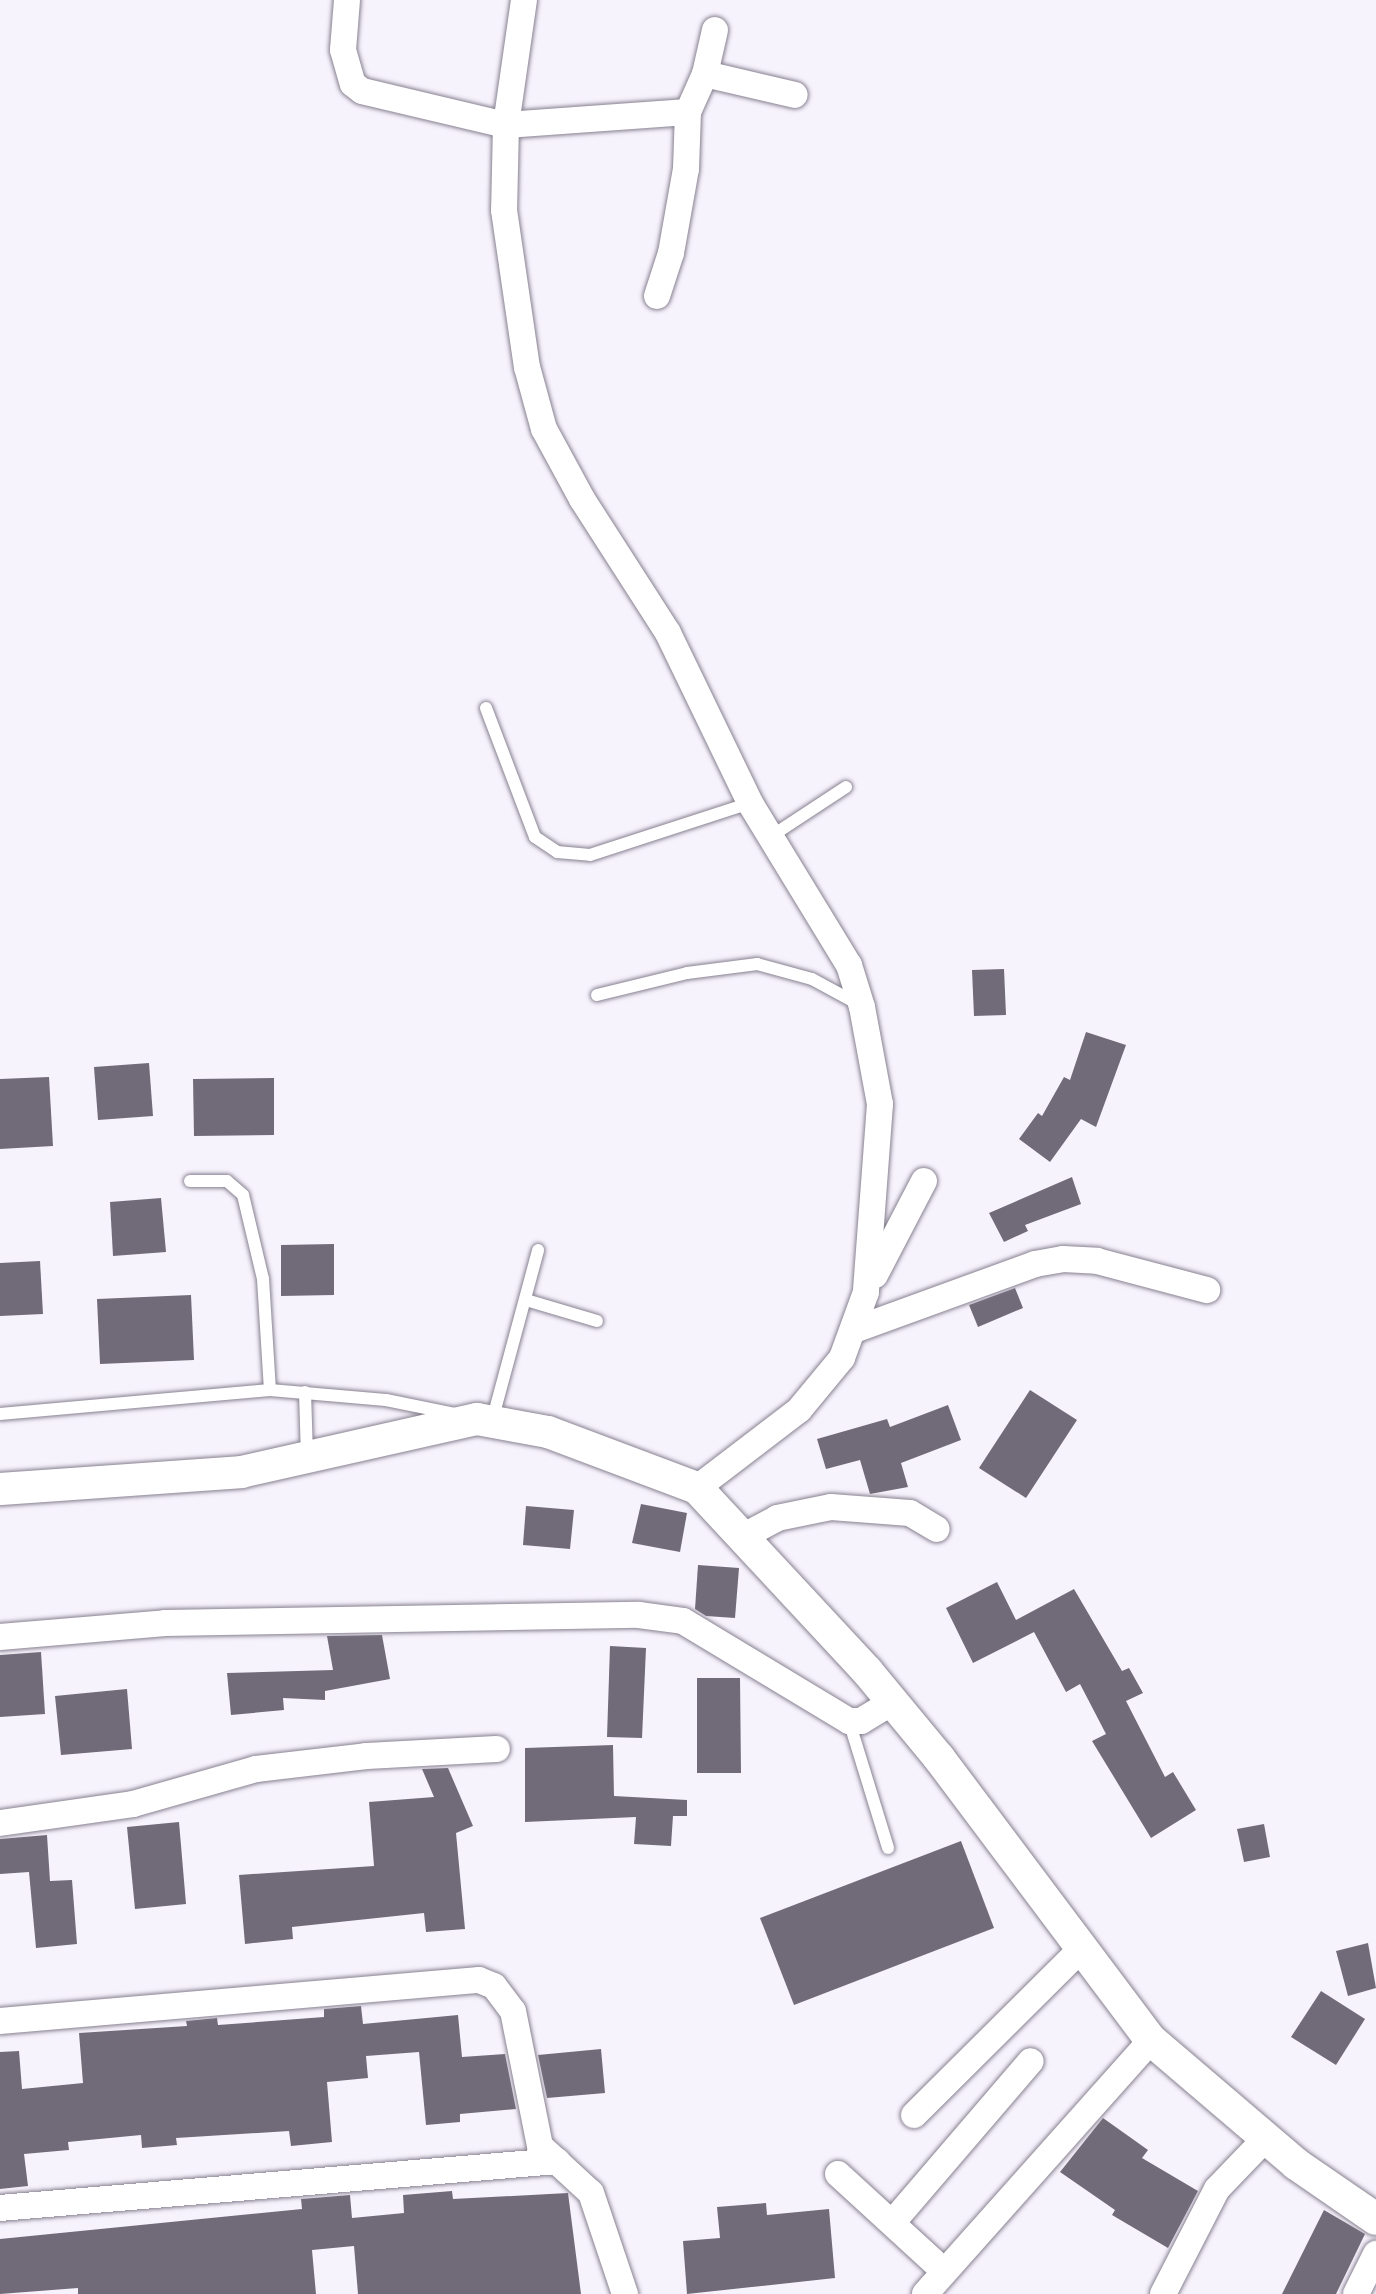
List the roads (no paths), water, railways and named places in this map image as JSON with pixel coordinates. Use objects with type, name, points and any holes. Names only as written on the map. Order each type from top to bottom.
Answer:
[{"type":"street","points":[[347,0],[343,50],[353,84],[362,91],[506,125],[688,112]]},
{"type":"street","points":[[524,0],[506,125],[504,210],[513,286],[544,429],[582,499],[668,633],[750,803],[849,965],[862,1007],[880,1104],[866,1292]]},
{"type":"street","points":[[657,296],[671,253],[686,169],[688,112],[705,74],[715,30]]},
{"type":"street","points":[[705,74],[795,95]]},
{"type":"street","points":[[697,1488],[799,1410],[842,1358],[866,1292],[924,1181]]},
{"type":"street","points":[[854,1330],[1035,1264],[1063,1259],[1097,1261],[1207,1290]]},
{"type":"street","points":[[0,1489],[156,1481],[307,1460],[485,1420],[548,1432],[697,1488],[893,1702],[1151,2040],[1266,2138],[1376,2219]]},
{"type":"street","points":[[742,1537],[777,1518],[831,1507],[910,1513],[937,1529]]},
{"type":"street","points":[[0,1637],[165,1623],[639,1615],[683,1621],[849,1721],[861,1721],[893,1702]]},
{"type":"street","points":[[0,1823],[133,1804],[256,1769],[497,1749]]},
{"type":"street","points":[[914,2115],[1082,1948]]},
{"type":"street","points":[[0,2021],[479,1980],[506,1996],[513,2011],[540,2146],[591,2193],[625,2294]]},
{"type":"street","points":[[925,2294],[1151,2040]]},
{"type":"street","points":[[892,2223],[1031,2061]]},
{"type":"street","points":[[1163,2294],[1217,2189],[1266,2138]]},
{"type":"street","points":[[0,2208],[557,2161]]},
{"type":"street","points":[[838,2174],[944,2271]]},
{"type":"street","points":[[1356,2294],[1376,2254]]},
{"type":"lane","points":[[486,708],[535,837],[557,852],[590,855],[750,803]]},
{"type":"lane","points":[[770,837],[846,787]]},
{"type":"lane","points":[[597,995],[687,973],[757,964],[812,979],[862,1007]]},
{"type":"lane","points":[[190,1181],[227,1181],[243,1195],[263,1279],[270,1390]]},
{"type":"lane","points":[[0,1414],[270,1390],[386,1400],[485,1420],[526,1300],[538,1250]]},
{"type":"lane","points":[[526,1300],[597,1321]]},
{"type":"lane","points":[[305,1392],[307,1460]]},
{"type":"lane","points":[[849,1721],[888,1848]]}]
